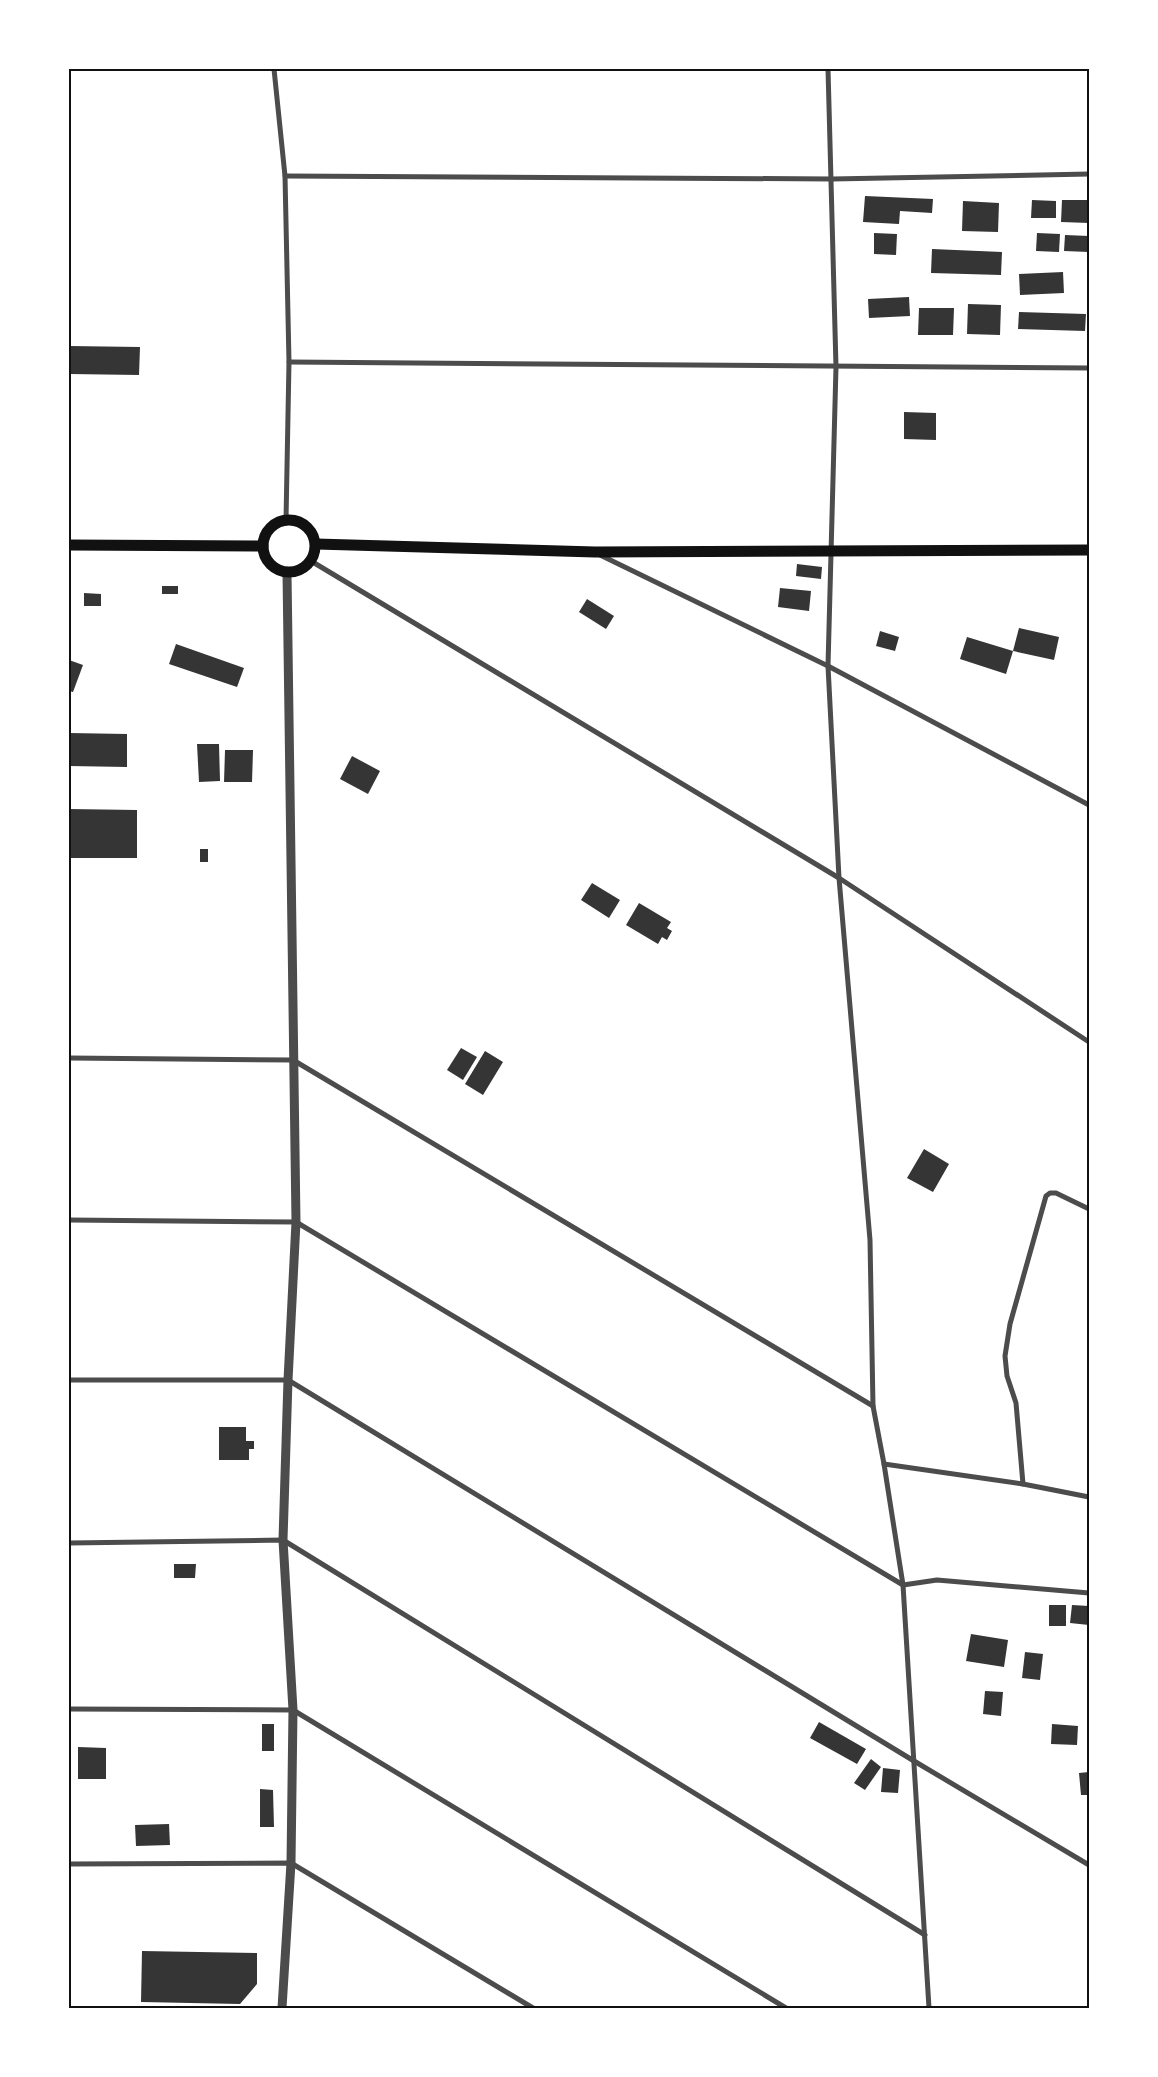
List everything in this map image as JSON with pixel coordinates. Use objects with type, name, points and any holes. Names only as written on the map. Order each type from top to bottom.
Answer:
[{"type":"main road","points":[[286,520],[302,523],[314,536],[316,544],[312,561],[301,570],[287,573],[272,567],[267,561],[263,546],[268,532],[273,526],[286,520]]},
{"type":"main road","points":[[316,544],[595,552],[1089,550]]},
{"type":"main road","points":[[69,545],[263,546]]},
{"type":"street","points":[[274,69],[285,176],[289,362],[286,520]]},
{"type":"street","points":[[828,69],[836,367],[828,666],[839,878],[870,1240],[873,1406],[903,1585],[929,2008]]},
{"type":"street","points":[[285,176],[832,180],[1089,174]]},
{"type":"street","points":[[289,362],[1089,368]]},
{"type":"street","points":[[595,552],[828,666],[1089,805]]},
{"type":"street","points":[[312,561],[839,878],[1089,1042]]},
{"type":"street","points":[[282,2008],[291,1863],[294,1710],[283,1540],[288,1380],[296,1222],[287,573]]},
{"type":"street","points":[[69,1058],[293,1060],[873,1406]]},
{"type":"street","points":[[1023,1484],[1016,1403],[1005,1366],[1010,1324],[1046,1196],[1050,1193],[1056,1193],[1089,1209]]},
{"type":"street","points":[[69,1220],[296,1222],[903,1585],[937,1580],[1089,1593]]},
{"type":"street","points":[[69,1380],[288,1380],[914,1761],[1089,1865]]},
{"type":"street","points":[[884,1464],[1023,1484],[1089,1497]]},
{"type":"street","points":[[69,1543],[283,1540],[925,1935]]},
{"type":"street","points":[[69,1709],[294,1710],[786,2008]]},
{"type":"street","points":[[69,1864],[291,1863],[533,2008]]},
{"type":"building","points":[[865,196],[933,199],[932,213],[900,211],[899,224],[863,222]]},
{"type":"building","points":[[1032,200],[1056,201],[1056,218],[1031,218]]},
{"type":"building","points":[[1062,200],[1089,200],[1089,223],[1061,222]]},
{"type":"building","points":[[963,201],[999,203],[998,232],[962,231]]},
{"type":"building","points":[[874,233],[897,234],[896,255],[874,254]]},
{"type":"building","points":[[1037,233],[1060,234],[1059,252],[1036,251]]},
{"type":"building","points":[[1065,235],[1089,236],[1089,252],[1064,251]]},
{"type":"building","points":[[932,249],[1002,252],[1001,275],[931,273]]},
{"type":"building","points":[[1063,272],[1064,293],[1020,295],[1019,274]]},
{"type":"building","points":[[909,297],[910,316],[869,318],[868,299]]},
{"type":"building","points":[[968,304],[1001,305],[1000,335],[967,334]]},
{"type":"building","points":[[919,308],[954,308],[953,335],[918,335]]},
{"type":"building","points":[[1019,312],[1086,314],[1085,331],[1018,329]]},
{"type":"building","points":[[69,346],[140,347],[139,375],[69,374]]},
{"type":"building","points":[[904,412],[936,413],[936,440],[904,439]]},
{"type":"building","points":[[797,564],[822,567],[821,579],[796,576]]},
{"type":"building","points":[[162,586],[178,586],[178,594],[162,594]]},
{"type":"building","points":[[780,588],[811,591],[809,611],[778,607]]},
{"type":"building","points":[[84,593],[101,594],[101,606],[84,606]]},
{"type":"building","points":[[587,599],[614,616],[606,629],[579,612]]},
{"type":"building","points":[[1019,628],[1059,637],[1054,660],[1013,651]]},
{"type":"building","points":[[880,631],[899,637],[895,651],[876,646]]},
{"type":"building","points":[[967,637],[1013,651],[1006,674],[960,659]]},
{"type":"building","points":[[176,644],[244,668],[237,687],[169,664]]},
{"type":"building","points":[[69,660],[83,665],[73,692],[69,691]]},
{"type":"building","points":[[69,733],[127,734],[127,767],[69,766]]},
{"type":"building","points":[[197,744],[219,744],[220,781],[199,782]]},
{"type":"building","points":[[225,750],[253,750],[252,782],[224,782]]},
{"type":"building","points":[[352,756],[380,771],[368,794],[340,779]]},
{"type":"building","points":[[69,809],[137,810],[137,858],[69,858]]},
{"type":"building","points":[[200,849],[208,849],[208,862],[200,862]]},
{"type":"building","points":[[592,883],[620,900],[609,918],[581,900]]},
{"type":"building","points":[[639,903],[671,922],[667,928],[672,931],[667,940],[662,937],[658,944],[626,925]]},
{"type":"building","points":[[461,1048],[477,1057],[463,1080],[447,1070]]},
{"type":"building","points":[[485,1051],[503,1062],[483,1095],[465,1084]]},
{"type":"building","points":[[924,1149],[949,1164],[933,1192],[907,1178]]},
{"type":"building","points":[[219,1427],[246,1427],[246,1441],[254,1441],[254,1449],[249,1449],[249,1460],[219,1460]]},
{"type":"building","points":[[174,1564],[196,1564],[195,1578],[174,1578]]},
{"type":"building","points":[[1049,1605],[1066,1605],[1066,1626],[1049,1626]]},
{"type":"building","points":[[1072,1605],[1089,1606],[1089,1625],[1070,1623]]},
{"type":"building","points":[[971,1634],[1008,1640],[1004,1667],[966,1661]]},
{"type":"building","points":[[1025,1652],[1043,1654],[1040,1680],[1022,1678]]},
{"type":"building","points":[[985,1691],[1003,1692],[1001,1716],[983,1714]]},
{"type":"building","points":[[819,1722],[866,1749],[857,1764],[810,1738]]},
{"type":"building","points":[[262,1724],[274,1724],[274,1751],[262,1751]]},
{"type":"building","points":[[1052,1724],[1078,1726],[1077,1745],[1051,1744]]},
{"type":"building","points":[[78,1747],[106,1748],[106,1779],[78,1779]]},
{"type":"building","points":[[871,1759],[881,1767],[865,1790],[854,1783]]},
{"type":"building","points":[[883,1768],[900,1770],[898,1793],[881,1792]]},
{"type":"building","points":[[1089,1772],[1089,1795],[1081,1795],[1079,1773]]},
{"type":"building","points":[[260,1789],[273,1790],[274,1827],[260,1827]]},
{"type":"building","points":[[169,1824],[170,1845],[136,1846],[135,1825]]},
{"type":"building","points":[[142,1951],[257,1953],[257,1984],[240,2004],[141,2002]]}]
